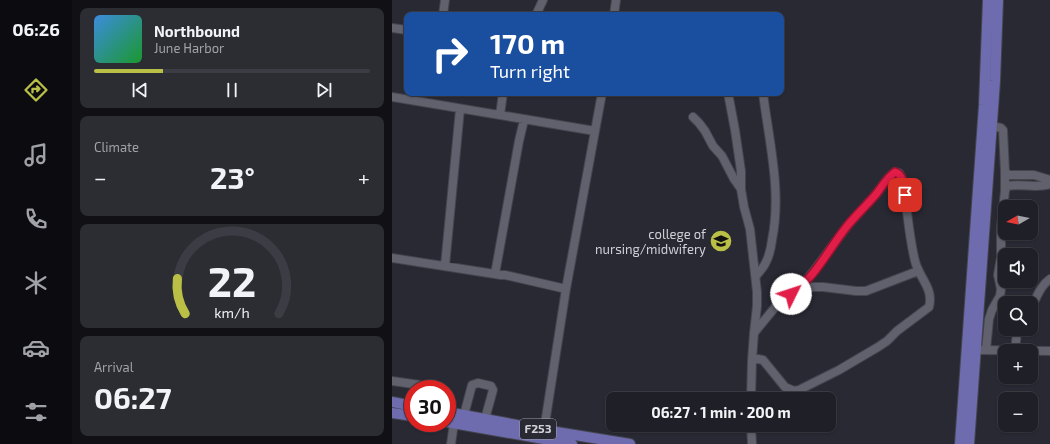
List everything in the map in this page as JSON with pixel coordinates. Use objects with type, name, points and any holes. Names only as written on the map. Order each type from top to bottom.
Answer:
[{"type":"main road","points":[[960,444],[984,105],[988,0]]},
{"type":"main road","points":[[969,444],[981,350],[998,0]]},
{"type":"main road","points":[[392,402],[404,404]]},
{"type":"main road","points":[[392,413],[404,415]]},
{"type":"main road","name":"F253","points":[[456,414],[630,444]]},
{"type":"main road","name":"F253","points":[[456,424],[572,444]]},
{"type":"street","points":[[443,12],[445,0]]},
{"type":"street","points":[[537,12],[543,0]]},
{"type":"street","points":[[614,12],[616,0]]},
{"type":"street","points":[[392,28],[404,30]]},
{"type":"street","points":[[500,115],[503,96]]},
{"type":"street","points":[[544,430],[566,289],[601,96]]},
{"type":"street","points":[[729,96],[741,171],[741,189],[750,229],[756,276],[757,306],[752,360],[751,392]]},
{"type":"street","points":[[756,276],[765,264],[771,248],[775,228],[776,200],[773,165],[763,96]]},
{"type":"street","points":[[392,97],[595,131]]},
{"type":"street","points":[[446,266],[460,109]]},
{"type":"street","points":[[693,116],[705,131],[713,146],[722,156],[741,189]]},
{"type":"street","points":[[495,274],[524,120]]},
{"type":"street","points":[[992,126],[1003,130],[1005,191],[1001,227],[1001,257],[998,275],[1001,289],[1000,296],[989,319],[981,350],[998,350]]},
{"type":"street","points":[[752,360],[763,360],[785,387],[794,391],[799,390],[839,370],[887,341],[897,331],[929,307],[931,301],[928,288],[926,282],[918,271],[915,261],[903,182],[899,173],[895,172],[889,177],[877,193],[848,225],[800,288],[781,300],[754,333]]},
{"type":"street","points":[[1005,172],[1050,180]]},
{"type":"street","points":[[1005,191],[1007,186],[1012,185],[1040,187],[1050,184]]},
{"type":"street","points":[[392,258],[505,275],[566,289]]},
{"type":"street","points":[[791,294],[809,287],[866,290],[918,271]]},
{"type":"street","points":[[1037,296],[1045,283],[1050,279]]},
{"type":"street","points":[[1038,350],[1050,350]]},
{"type":"street","points":[[392,381],[404,383]]},
{"type":"street","points":[[464,415],[472,385],[478,383],[491,386],[493,390],[485,419]]},
{"type":"street","points":[[451,432],[452,444]]},
{"type":"street","points":[[751,432],[752,444]]},
{"type":"place","name":"college of nursing/midwifery","points":[[721,241]]},
{"type":"route","points":[[791,294],[800,288],[848,225],[895,172],[899,173],[901,176],[905,195]]}]
